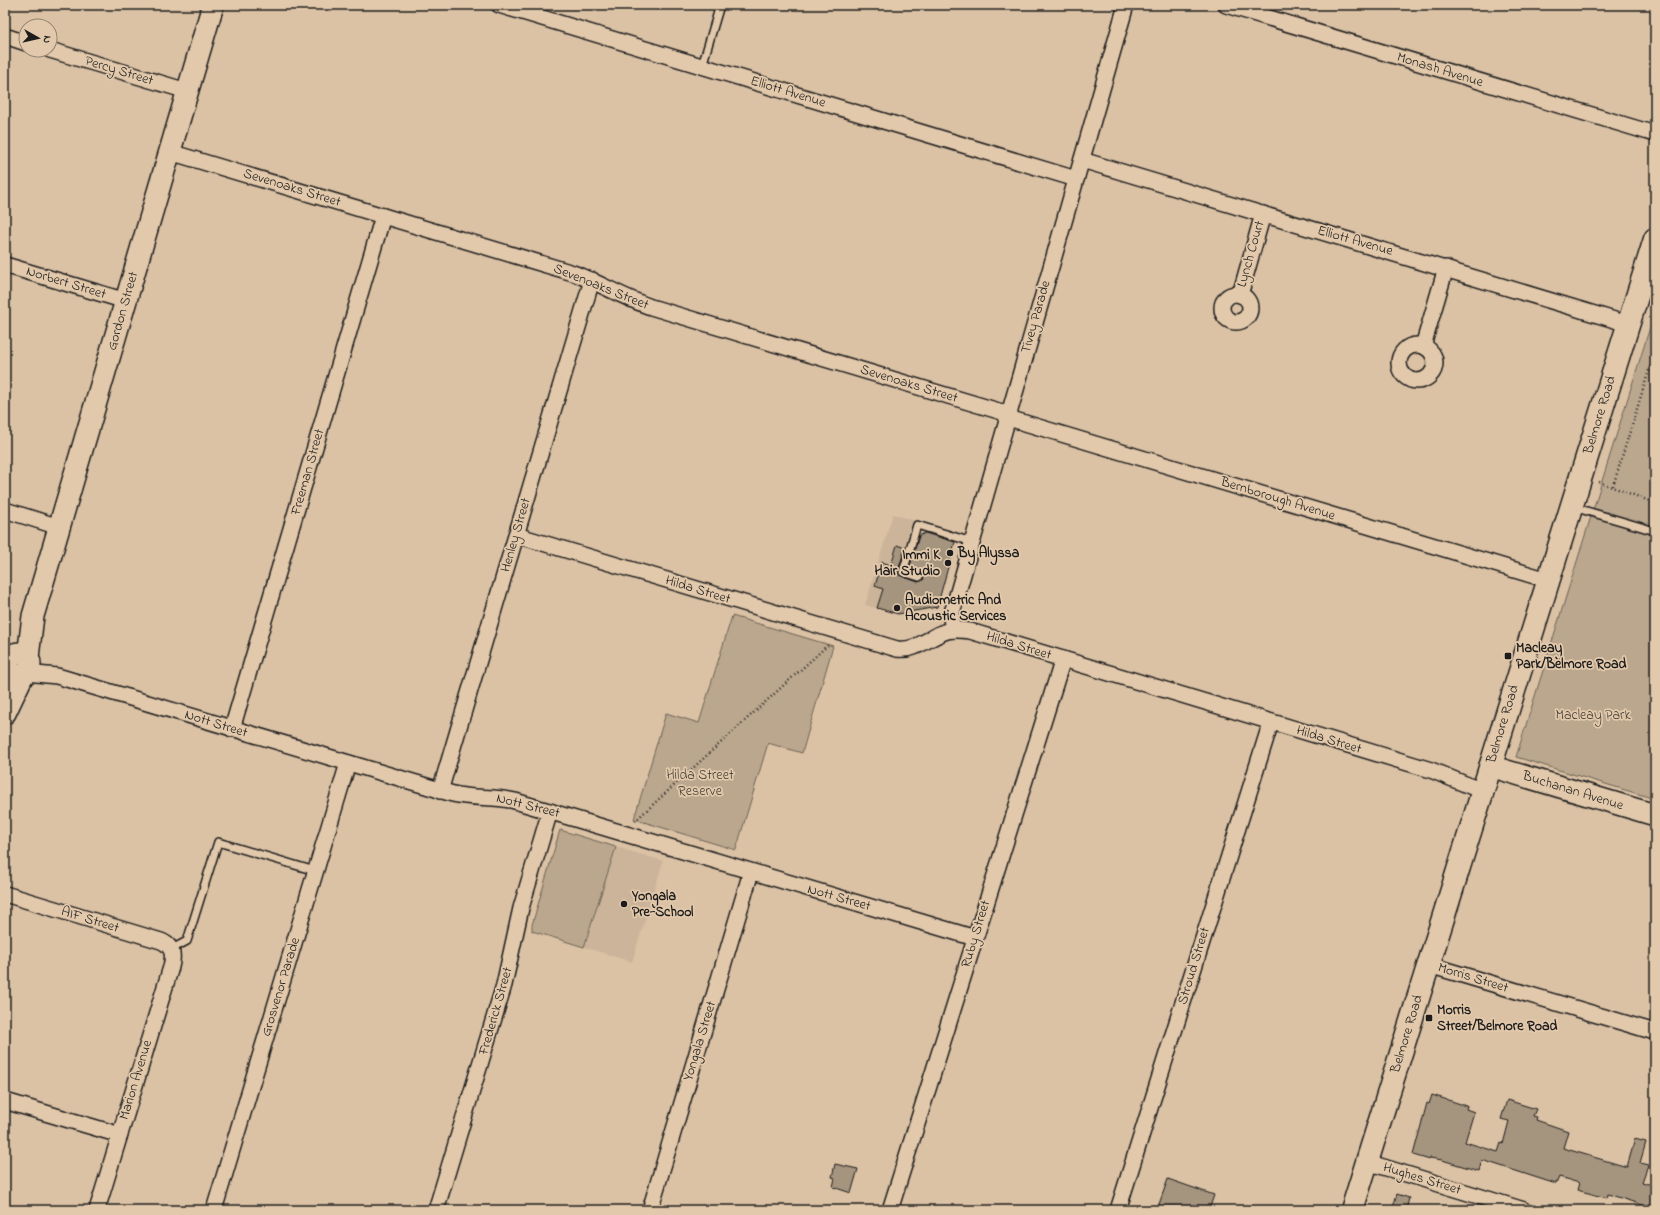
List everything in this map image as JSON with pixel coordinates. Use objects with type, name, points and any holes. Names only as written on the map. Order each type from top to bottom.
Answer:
[{"type":"main road","name":"Belmore Road","points":[[1352,1210],[1655,239]]},
{"type":"street","name":"Gordon Street","points":[[5,713],[22,665],[33,616],[213,5]]},
{"type":"street","name":"Elliott Avenue","points":[[499,5],[1076,179]]},
{"type":"street","name":"Tivey Parade","points":[[953,630],[951,618],[952,613],[1126,5]]},
{"type":"street","name":"Monash Avenue","points":[[1226,5],[1655,134]]},
{"type":"street","points":[[5,36],[18,40]]},
{"type":"street","name":"Percy Street","points":[[58,52],[187,92]]},
{"type":"street","name":"Sevenoaks Street","points":[[170,152],[592,280],[626,298],[651,307],[1002,412],[1008,416]]},
{"type":"street","name":"Elliott Avenue","points":[[1082,160],[1446,268],[1628,324]]},
{"type":"street","name":"Lynch Court","points":[[1240,295],[1263,214]]},
{"type":"street","name":"Freeman Street","points":[[232,729],[383,216]]},
{"type":"street","name":"Norbert Street","points":[[5,264],[126,301]]},
{"type":"street","points":[[1423,346],[1446,268]]},
{"type":"street","name":"Henley Street","points":[[440,790],[592,280]]},
{"type":"street","name":"Bernborough Avenue","points":[[1008,416],[1015,420],[1548,580]]},
{"type":"street","points":[[5,510],[59,527]]},
{"type":"street","name":"Hilda Street","points":[[516,535],[897,649],[910,648],[940,634],[953,630],[970,631],[1431,770],[1486,779]]},
{"type":"street","name":"Ruby Street","points":[[890,1210],[1063,659]]},
{"type":"street","name":"Gordon Street","points":[[5,699],[22,665]]},
{"type":"street","name":"Nott Street","points":[[22,665],[440,790],[461,796],[503,798],[550,811],[975,938]]},
{"type":"street","name":"Stroud Street","points":[[1118,1210],[1271,722]]},
{"type":"street","name":"Grosvenor Parade","points":[[214,1210],[348,763]]},
{"type":"street","name":"Buchanan Avenue","points":[[1486,779],[1655,815]]},
{"type":"street","name":"Frederick Street","points":[[436,1210],[504,985],[521,908],[550,811]]},
{"type":"street","name":"Yongala Street","points":[[650,1210],[751,872]]},
{"type":"street","name":"AIF Street","points":[[5,894],[161,941],[172,950]]},
{"type":"street","name":"Marion Avenue","points":[[97,1210],[171,967],[173,954],[172,950]]},
{"type":"street","name":"Morris Street","points":[[1428,965],[1655,1032]]},
{"type":"street","points":[[5,1101],[120,1135]]},
{"type":"street","name":"Hughes Street","points":[[1367,1162],[1524,1210]]},
{"type":"lane","points":[[702,66],[720,5]]},
{"type":"lane","points":[[1571,506],[1655,531]]},
{"type":"lane","points":[[919,577],[903,572],[917,525],[972,542]]},
{"type":"lane","points":[[172,950],[187,941],[218,842],[315,871]]},
{"type":"path","points":[[1613,486],[1655,351]]},
{"type":"path","points":[[1599,482],[1655,503]]},
{"type":"path","points":[[635,822],[830,643]]},
{"type":"shaded area","points":[[893,514],[957,533],[937,607],[898,614],[865,605]]},
{"type":"shaded area","name":"Yongala Pre-School","points":[[616,847],[663,861],[632,962],[584,947]]},
{"type":"green space","name":"Macleay Park","points":[[1655,311],[1655,799],[1516,757]]},
{"type":"green space","name":"Hilda Street Reserve","points":[[732,616],[833,646],[802,753],[768,743],[736,850],[634,819],[666,713],[699,723]]},
{"type":"green space","points":[[560,830],[616,847],[584,947],[532,931],[532,925]]},
{"type":"building","points":[[925,533],[955,542],[937,607],[898,614],[877,608],[883,589],[875,586],[882,562],[891,565],[897,545],[905,548],[898,571],[899,575],[918,582],[924,579],[922,573],[909,569],[919,536]]},
{"type":"building","points":[[1432,1095],[1467,1106],[1466,1109],[1474,1112],[1465,1142],[1498,1152],[1501,1143],[1503,1144],[1509,1121],[1501,1119],[1507,1100],[1536,1109],[1533,1116],[1537,1117],[1536,1120],[1568,1131],[1563,1148],[1627,1167],[1635,1139],[1646,1142],[1640,1163],[1648,1165],[1642,1182],[1655,1186],[1655,1209],[1608,1194],[1607,1198],[1577,1190],[1579,1183],[1559,1177],[1556,1184],[1482,1160],[1479,1171],[1442,1160],[1430,1158],[1430,1160],[1413,1155],[1427,1103],[1429,1104]]},
{"type":"building","points":[[835,1164],[858,1169],[851,1193],[833,1187],[835,1178],[832,1177]]},
{"type":"building","points":[[1168,1179],[1214,1195],[1209,1210],[1168,1210],[1158,1207]]},
{"type":"building","points":[[1397,1194],[1409,1198],[1406,1210],[1393,1207]]},
{"type":"place","name":"By Alyssa","points":[[950,553]]},
{"type":"place","name":"Immi K Hair Studio","points":[[948,563]]},
{"type":"place","name":"Audiometric And Acoustic Services","points":[[897,608]]},
{"type":"place","name":"Macleay Park/Belmore Road","points":[[1508,656]]},
{"type":"place","name":"Yongala Pre-School","points":[[624,904]]},
{"type":"place","name":"Morris Street/Belmore Road","points":[[1429,1018]]}]
